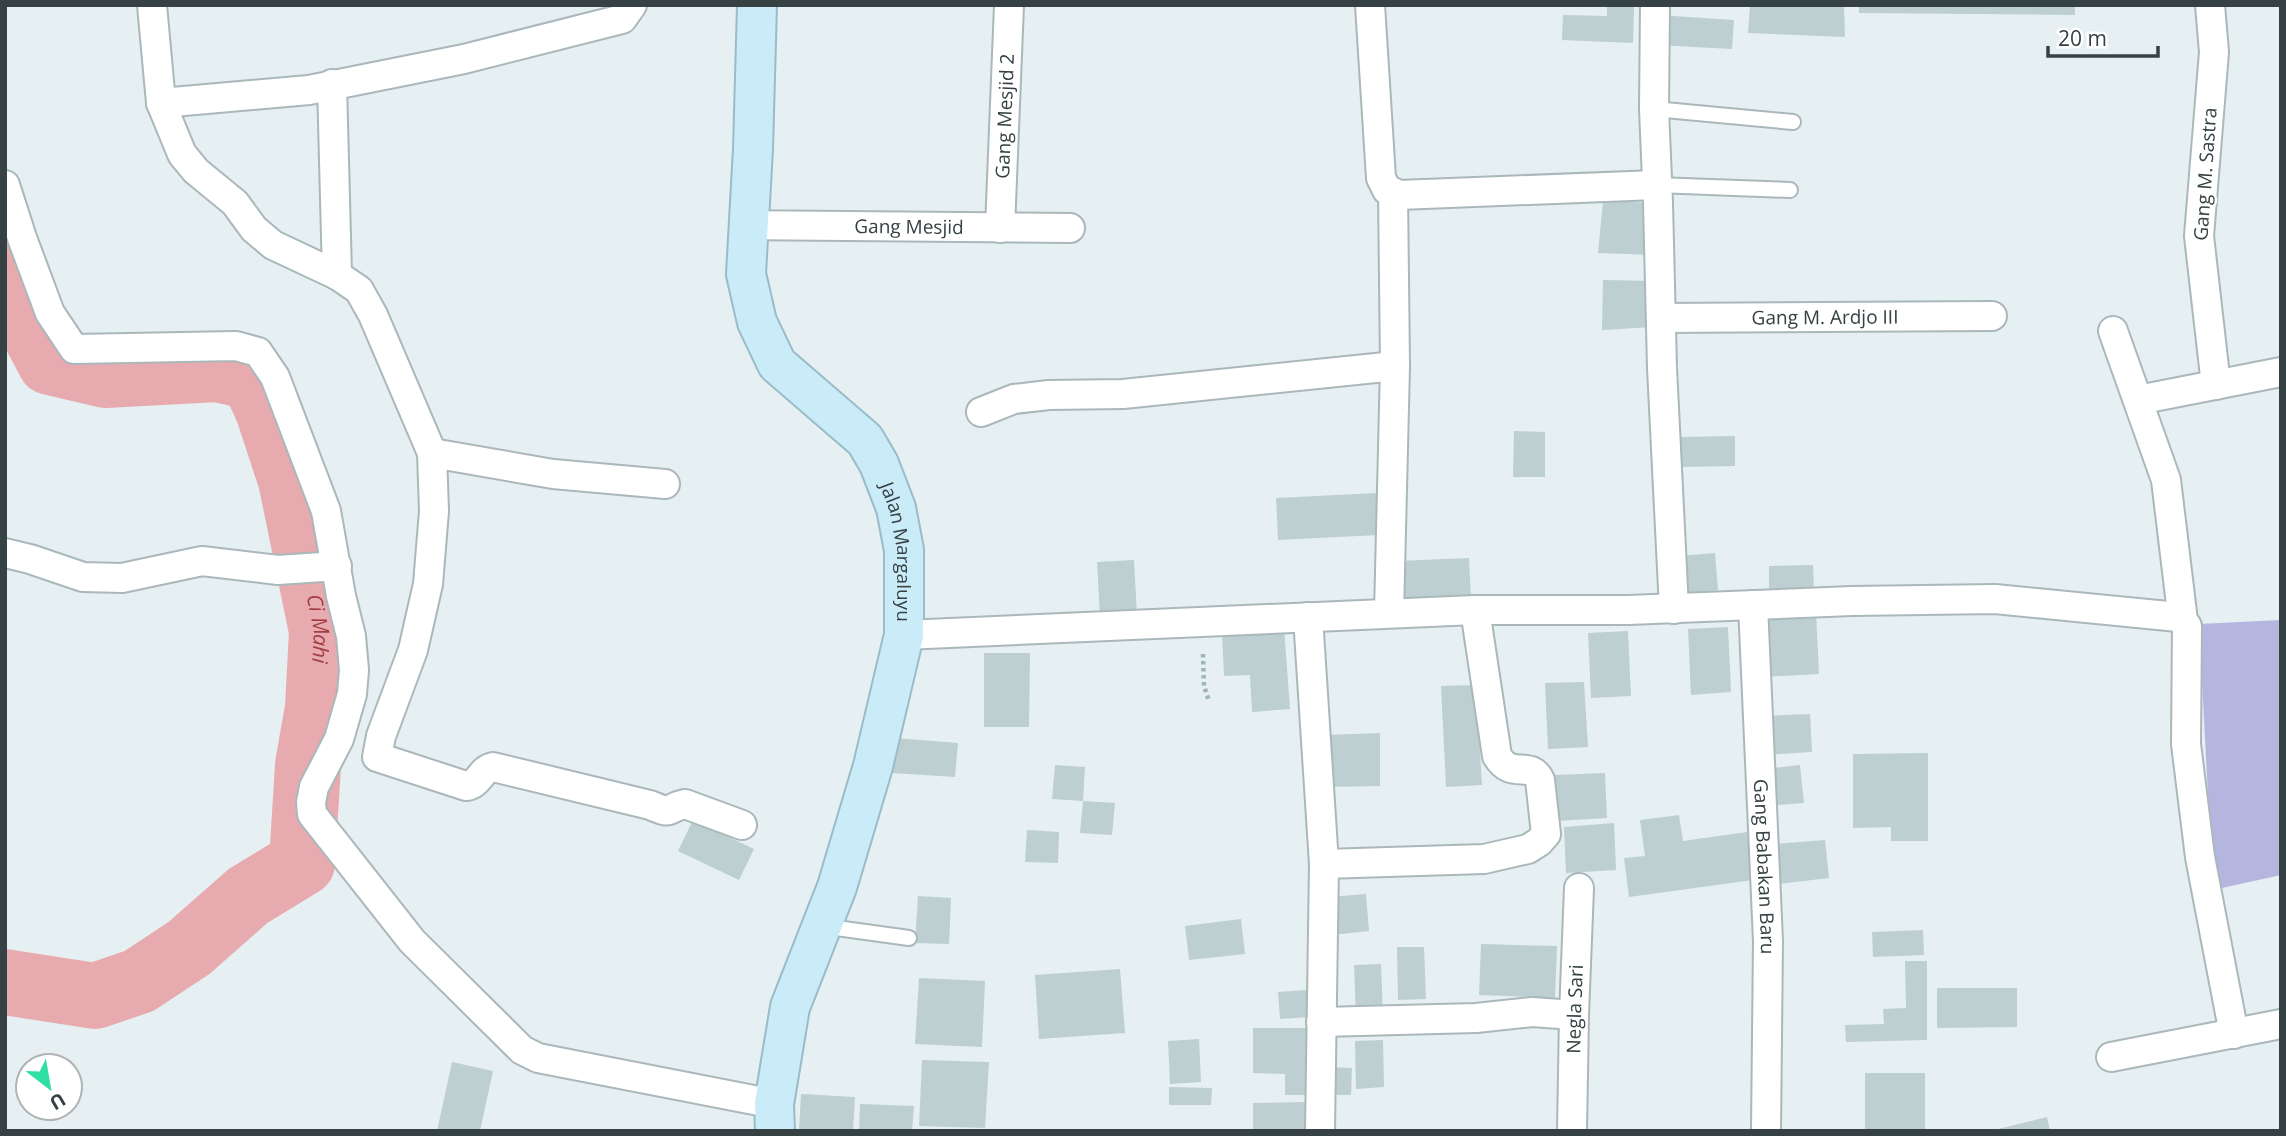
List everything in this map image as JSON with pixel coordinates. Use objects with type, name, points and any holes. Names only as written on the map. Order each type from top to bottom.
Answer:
[{"type":"main road","name":"Jalan Margaluyu","points":[[757,5],[746,274],[757,322],[777,364],[865,440],[879,464],[896,508],[904,550],[904,635],[873,766],[836,887],[790,1007],[774,1118]]},
{"type":"street","points":[[152,5],[161,103],[182,155],[196,171],[235,204],[254,229],[272,245],[337,275],[359,290],[373,315],[432,453],[434,511],[428,584],[413,650],[381,736],[377,757]]},
{"type":"street","points":[[161,103],[309,90],[464,60],[622,19],[632,5]]},
{"type":"street","name":"Gang Mesjid 2","points":[[1000,228],[1009,5]]},
{"type":"street","points":[[1370,5],[1381,178],[1387,190],[1399,195],[1656,185]]},
{"type":"street","points":[[1655,5],[1656,185],[1674,609]]},
{"type":"street","name":"Gang M. Sastra","points":[[2210,5],[2214,52],[2199,236],[2216,385]]},
{"type":"street","points":[[332,84],[337,275]]},
{"type":"street","points":[[5,185],[50,313],[74,349],[236,346],[258,352],[275,377],[326,511],[329,567],[341,597],[351,636],[354,670],[352,694],[339,739],[314,787],[312,814],[412,941],[522,1050],[538,1058],[774,1118]]},
{"type":"street","points":[[1390,614],[1395,366],[1392,192]]},
{"type":"street","name":"Gang Mesjid","points":[[748,225],[1070,229]]},
{"type":"street","name":"Gang M. Ardjo III","points":[[1661,318],[1992,316]]},
{"type":"street","points":[[2113,331],[2166,480],[2183,621]]},
{"type":"street","points":[[981,412],[1014,399],[1049,395],[1124,394],[1395,366]]},
{"type":"street","points":[[2138,400],[2281,372]]},
{"type":"street","points":[[432,453],[553,474],[665,484]]},
{"type":"street","points":[[5,553],[83,577],[122,578],[202,561],[278,570],[329,567]]},
{"type":"street","points":[[904,635],[1475,610],[1674,609],[1994,599],[2178,617],[2187,626],[2186,744],[2200,857],[2234,1034]]},
{"type":"street","name":"Gang Babakan Baru","points":[[1753,605],[1768,941],[1766,1131]]},
{"type":"street","points":[[1324,864],[1484,859],[1528,849],[1546,834],[1537,774],[1511,769],[1503,765],[1497,756],[1475,610]]},
{"type":"street","points":[[1308,617],[1324,864],[1320,1131]]},
{"type":"street","points":[[339,739],[377,757],[469,786],[493,766],[663,810],[670,811],[685,804],[742,825]]},
{"type":"street","name":"Negla Sari","points":[[1573,1131],[1579,888]]},
{"type":"street","points":[[1321,1022],[1476,1018],[1532,1013],[1574,1015]]},
{"type":"street","points":[[2111,1057],[2281,1024]]},
{"type":"lane","points":[[1654,108],[1793,122]]},
{"type":"lane","points":[[1656,185],[1790,190]]},
{"type":"lane","points":[[821,926],[909,938]]},
{"type":"path","points":[[1202,622],[1204,686],[1209,701]]},
{"type":"shaded area","points":[[2281,620],[2281,875],[2213,890],[2199,624]]},
{"type":"building","points":[[1607,5],[1634,5],[1633,43],[1562,40],[1563,15],[1607,16]]},
{"type":"building","points":[[1750,5],[1844,5],[1845,37],[1748,33]]},
{"type":"building","points":[[1859,5],[2075,5],[2075,15],[1859,13]]},
{"type":"building","points":[[1658,15],[1734,20],[1732,49],[1656,45]]},
{"type":"building","points":[[1603,201],[1657,203],[1654,255],[1598,253]]},
{"type":"building","points":[[1603,280],[1652,281],[1653,327],[1602,330]]},
{"type":"building","points":[[1514,431],[1545,432],[1545,477],[1513,477]]},
{"type":"building","points":[[1735,436],[1735,466],[1679,467],[1679,437]]},
{"type":"building","points":[[1377,493],[1378,535],[1278,540],[1276,498]]},
{"type":"building","points":[[1715,553],[1718,590],[1681,594],[1678,556]]},
{"type":"building","points":[[1469,558],[1471,598],[1400,602],[1398,561]]},
{"type":"building","points":[[1134,560],[1137,615],[1100,617],[1097,562]]},
{"type":"building","points":[[1813,565],[1814,594],[1769,595],[1769,566]]},
{"type":"building","points":[[1816,612],[1819,674],[1762,677],[1759,616]]},
{"type":"building","points":[[1728,627],[1731,692],[1691,695],[1688,629]]},
{"type":"building","points":[[1284,628],[1290,709],[1252,712],[1250,675],[1224,676],[1222,632]]},
{"type":"building","points":[[1628,631],[1631,696],[1591,698],[1588,633]]},
{"type":"building","points":[[984,653],[1030,653],[1029,727],[984,727]]},
{"type":"building","points":[[1584,682],[1588,747],[1548,749],[1545,683]]},
{"type":"building","points":[[1476,685],[1482,785],[1446,787],[1441,686]]},
{"type":"building","points":[[1810,714],[1812,752],[1762,755],[1760,716]]},
{"type":"building","points":[[1380,733],[1380,786],[1326,787],[1326,735]]},
{"type":"building","points":[[895,738],[958,743],[955,777],[892,773]]},
{"type":"building","points":[[1928,753],[1928,841],[1891,841],[1891,827],[1853,828],[1853,754]]},
{"type":"building","points":[[1055,765],[1085,767],[1083,801],[1052,799]]},
{"type":"building","points":[[1800,765],[1804,803],[1767,806],[1763,769]]},
{"type":"building","points":[[1605,773],[1607,818],[1557,821],[1555,775]]},
{"type":"building","points":[[1083,801],[1115,803],[1112,835],[1080,833]]},
{"type":"building","points":[[1679,815],[1683,841],[1747,832],[1753,880],[1629,897],[1624,858],[1645,856],[1640,820]]},
{"type":"building","points":[[693,820],[754,849],[739,880],[678,851]]},
{"type":"building","points":[[1614,823],[1616,870],[1566,873],[1564,827]]},
{"type":"building","points":[[1027,830],[1059,832],[1058,863],[1025,862]]},
{"type":"building","points":[[1825,840],[1829,878],[1778,884],[1774,844]]},
{"type":"building","points":[[1366,894],[1369,931],[1332,935],[1329,897]]},
{"type":"building","points":[[918,896],[951,898],[949,944],[915,943]]},
{"type":"building","points":[[1241,919],[1245,954],[1189,960],[1185,926]]},
{"type":"building","points":[[1923,930],[1924,955],[1873,957],[1872,932]]},
{"type":"building","points":[[1481,944],[1557,946],[1555,998],[1479,995]]},
{"type":"building","points":[[1397,947],[1424,947],[1426,999],[1398,1000]]},
{"type":"building","points":[[1905,961],[1927,961],[1927,1040],[1846,1042],[1845,1025],[1884,1024],[1883,1009],[1906,1008]]},
{"type":"building","points":[[1381,964],[1383,1017],[1356,1018],[1354,965]]},
{"type":"building","points":[[1120,969],[1125,1033],[1039,1039],[1035,975]]},
{"type":"building","points":[[919,978],[985,981],[982,1047],[915,1044]]},
{"type":"building","points":[[1937,988],[2017,988],[2017,1027],[1937,1028]]},
{"type":"building","points":[[1308,990],[1310,1017],[1280,1019],[1278,992]]},
{"type":"building","points":[[1253,1028],[1307,1028],[1306,1095],[1285,1095],[1285,1074],[1253,1073]]},
{"type":"building","points":[[1199,1039],[1201,1082],[1170,1084],[1168,1041]]},
{"type":"building","points":[[1383,1040],[1384,1087],[1356,1089],[1355,1041]]},
{"type":"building","points":[[922,1060],[989,1062],[985,1128],[919,1126]]},
{"type":"building","points":[[452,1062],[493,1071],[480,1131],[437,1131]]},
{"type":"building","points":[[1327,1067],[1352,1068],[1351,1095],[1326,1095]]},
{"type":"building","points":[[1865,1073],[1925,1073],[1925,1131],[1865,1131]]},
{"type":"building","points":[[1169,1087],[1212,1088],[1211,1105],[1169,1105]]},
{"type":"building","points":[[801,1094],[855,1097],[853,1131],[799,1131]]},
{"type":"building","points":[[1307,1102],[1307,1131],[1253,1131],[1253,1103]]},
{"type":"building","points":[[860,1104],[914,1106],[912,1131],[859,1131]]},
{"type":"building","points":[[2047,1117],[2050,1131],[1994,1131],[1994,1130]]},
{"type":"waterway","name":"Ci Mahi","points":[[5,263],[23,311],[50,362],[105,375],[217,369],[253,377],[268,410],[291,480],[322,631],[318,708],[308,765],[302,863],[248,896],[189,948],[139,981],[95,996],[5,982]]}]
